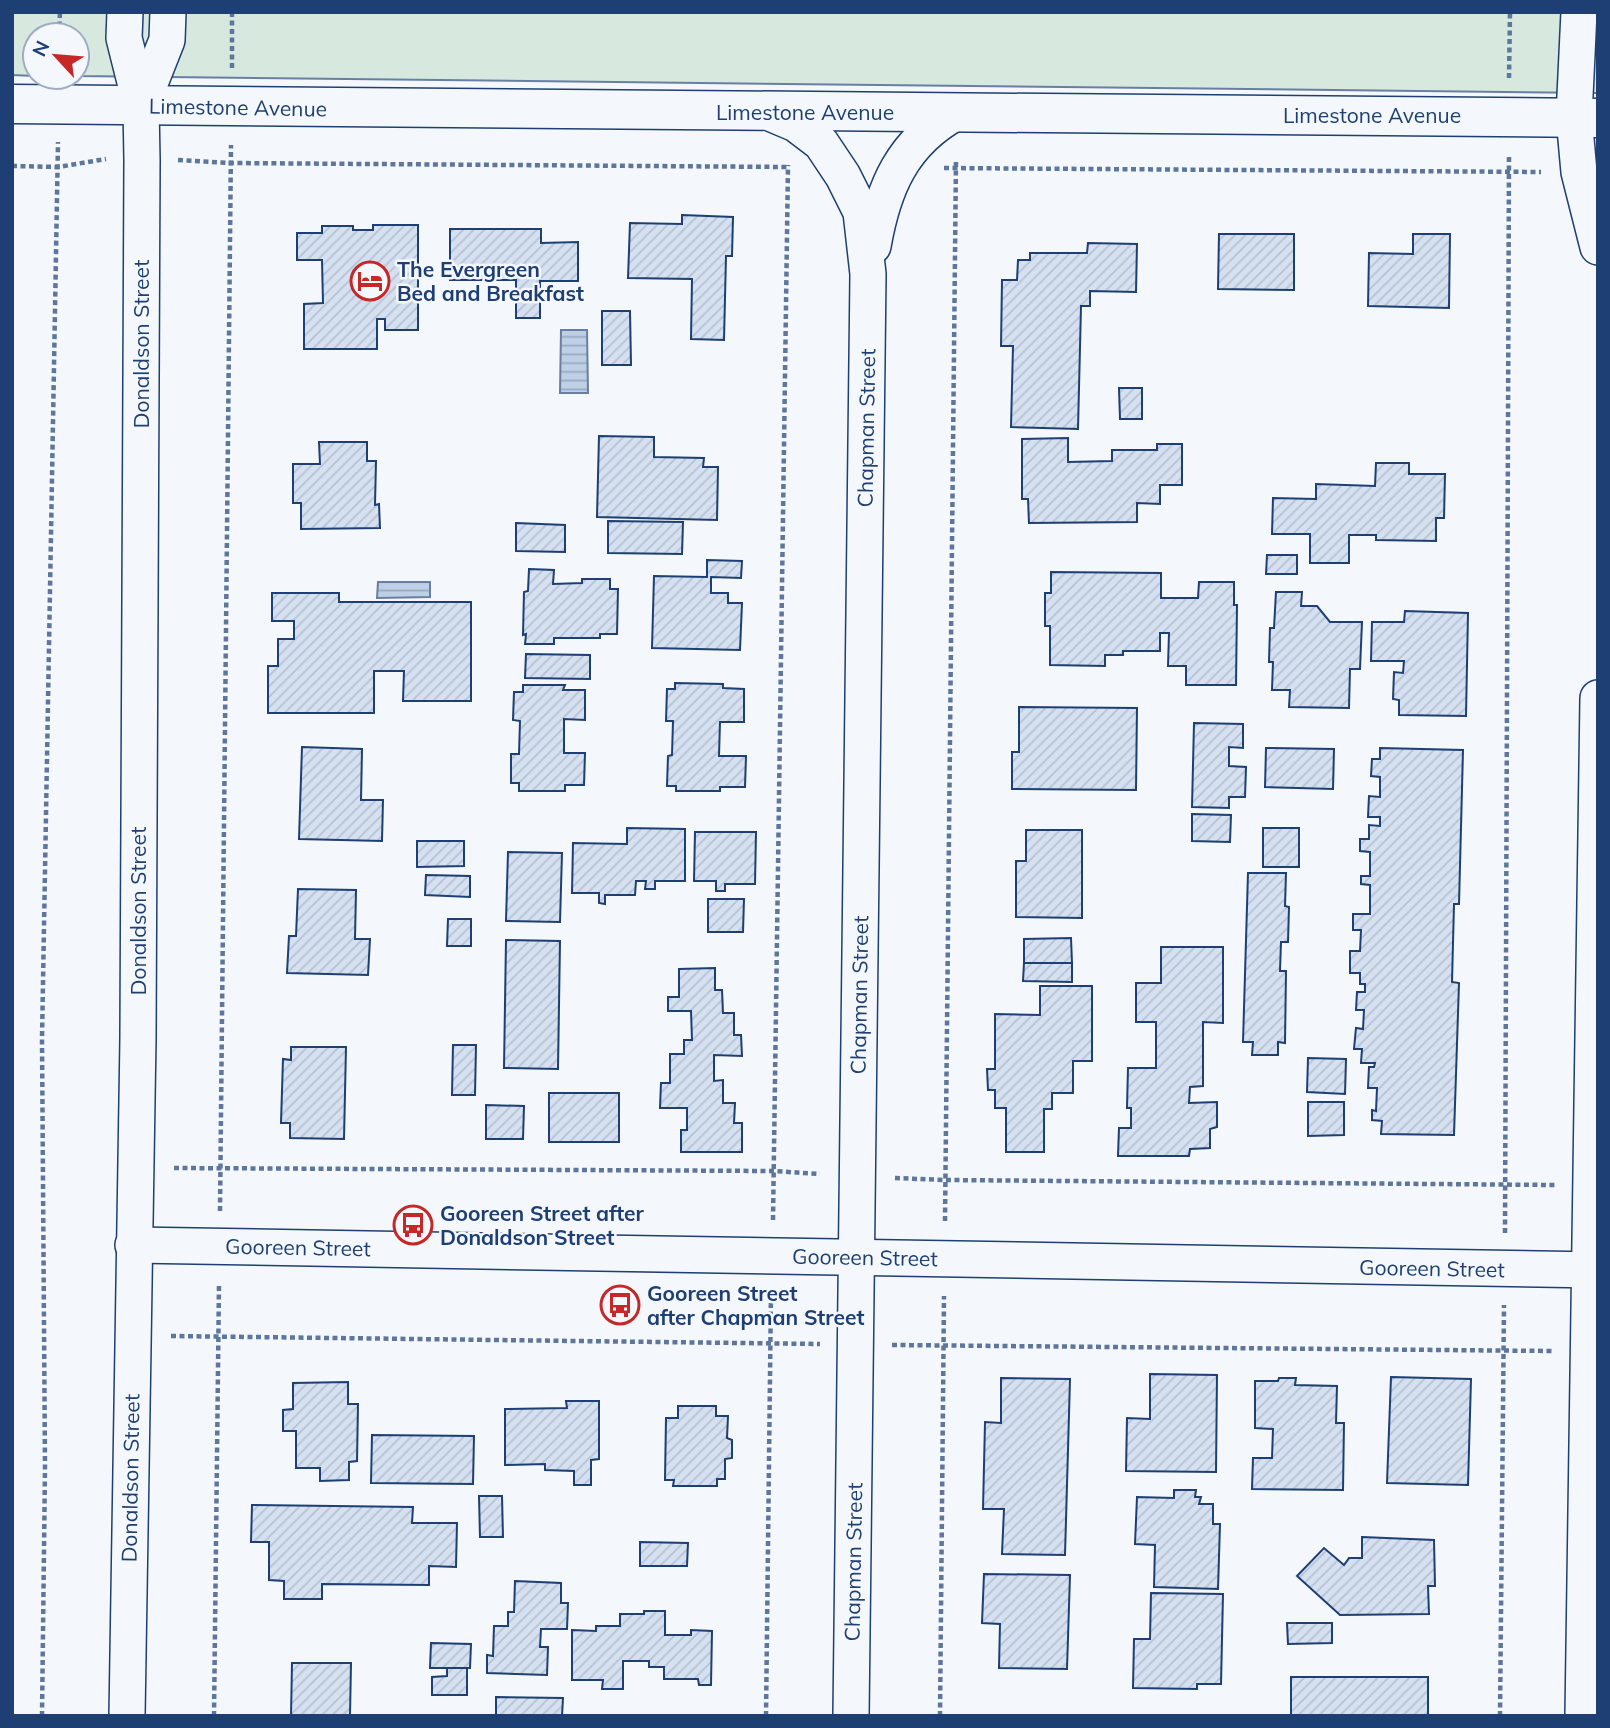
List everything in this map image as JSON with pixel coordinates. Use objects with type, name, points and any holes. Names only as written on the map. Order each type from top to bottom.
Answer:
[{"type":"main road","name":"Limestone Avenue","points":[[12,104],[777,116],[957,113],[1586,118]]},
{"type":"street","points":[[125,12],[124,38],[141,106]]},
{"type":"street","points":[[141,106],[167,40],[168,12]]},
{"type":"street","points":[[1579,12],[1586,118],[1579,172],[1598,247]]},
{"type":"street","name":"Donaldson Street","points":[[127,1716],[138,1038],[141,106]]},
{"type":"street","name":"Chapman Street","points":[[868,274],[878,213],[892,177],[923,135],[957,113]]},
{"type":"street","name":"Chapman Street","points":[[777,116],[821,143],[843,176],[861,212],[868,274],[852,1716]]},
{"type":"street","points":[[1583,1716],[1594,1270],[1591,1186],[1598,698]]},
{"type":"street","name":"Gooreen Street","points":[[133,1245],[1594,1270]]},
{"type":"path","points":[[232,12],[232,76]]},
{"type":"path","points":[[1500,1716],[1506,1185],[1510,12]]},
{"type":"path","points":[[940,1716],[957,113]]},
{"type":"path","points":[[765,1716],[773,1171],[777,116]]},
{"type":"path","points":[[42,1716],[42,1040],[58,136]]},
{"type":"path","points":[[12,166],[58,167],[98,159]]},
{"type":"path","points":[[190,160],[230,163],[214,1716]]},
{"type":"path","points":[[135,1167],[773,1171]]},
{"type":"path","points":[[945,1180],[1591,1186]]},
{"type":"shaded area","points":[[12,12],[1598,12],[1598,93],[91,76],[91,21],[21,21],[21,75],[12,75]]},
{"type":"water","points":[[561,330],[587,330],[588,393],[560,393]]},
{"type":"water","points":[[378,582],[430,582],[430,597],[377,598]]},
{"type":"building","points":[[682,215],[733,217],[732,256],[726,256],[724,340],[691,339],[692,279],[628,278],[630,223],[682,224]]},
{"type":"building","name":"The Evergreen Bed and Breakfast","points":[[373,225],[418,225],[418,330],[385,330],[385,319],[377,319],[377,349],[304,349],[304,304],[323,303],[322,260],[297,260],[297,233],[322,233],[322,226],[353,226],[353,230],[373,230]]},
{"type":"building","points":[[450,229],[541,229],[541,243],[578,242],[578,281],[540,281],[540,318],[516,318],[516,280],[450,280]]},
{"type":"building","points":[[1219,234],[1294,234],[1294,290],[1218,289]]},
{"type":"building","points":[[1413,234],[1450,234],[1449,308],[1368,306],[1369,253],[1413,254]]},
{"type":"building","points":[[1088,243],[1137,244],[1136,292],[1090,291],[1090,306],[1081,306],[1078,429],[1011,427],[1013,346],[1001,346],[1002,280],[1017,280],[1018,260],[1030,260],[1030,253],[1087,253]]},
{"type":"building","points":[[602,311],[630,311],[631,365],[602,365]]},
{"type":"building","points":[[1119,388],[1142,388],[1142,419],[1120,419]]},
{"type":"building","points":[[599,436],[654,437],[654,457],[704,458],[703,467],[718,467],[717,520],[597,517]]},
{"type":"building","points":[[1068,438],[1068,462],[1112,461],[1112,450],[1157,450],[1157,444],[1182,444],[1182,485],[1160,485],[1160,504],[1137,503],[1137,522],[1029,523],[1028,499],[1022,499],[1022,439]]},
{"type":"building","points":[[319,442],[367,442],[367,461],[376,461],[375,505],[379,504],[380,528],[301,529],[301,503],[293,503],[293,464],[320,464]]},
{"type":"building","points":[[1376,463],[1409,463],[1409,474],[1445,474],[1444,518],[1436,518],[1436,541],[1376,540],[1376,535],[1349,535],[1349,563],[1310,563],[1310,534],[1272,534],[1273,498],[1316,499],[1316,484],[1375,486]]},
{"type":"building","points":[[608,521],[683,522],[682,554],[608,553]]},
{"type":"building","points":[[516,523],[565,525],[565,552],[516,551]]},
{"type":"building","points":[[1267,555],[1297,555],[1297,574],[1266,574]]},
{"type":"building","points":[[707,560],[742,561],[741,578],[711,577],[711,593],[728,593],[728,603],[742,603],[740,650],[652,648],[654,576],[707,577]]},
{"type":"building","points":[[529,569],[554,570],[553,584],[582,583],[582,579],[610,579],[610,589],[618,589],[617,634],[600,634],[600,638],[554,638],[554,644],[525,644],[524,592],[528,591]]},
{"type":"building","points":[[1051,572],[1161,573],[1161,598],[1198,598],[1199,582],[1234,582],[1234,605],[1237,605],[1236,685],[1186,685],[1186,666],[1168,666],[1169,633],[1160,633],[1160,651],[1123,651],[1123,655],[1105,655],[1105,666],[1050,665],[1050,626],[1045,626],[1045,593],[1051,593]]},
{"type":"building","points":[[1276,592],[1302,592],[1301,606],[1317,606],[1330,622],[1362,622],[1360,669],[1350,669],[1349,708],[1289,707],[1290,690],[1272,690],[1270,628],[1274,628]]},
{"type":"building","points":[[272,593],[339,593],[339,602],[471,602],[471,701],[403,701],[404,671],[374,671],[374,713],[268,713],[268,666],[278,666],[278,639],[294,639],[294,621],[272,621]]},
{"type":"building","points":[[1405,611],[1468,613],[1466,716],[1399,715],[1399,700],[1393,699],[1394,672],[1403,673],[1404,661],[1371,661],[1372,622],[1404,622]]},
{"type":"building","points":[[526,654],[590,655],[590,679],[525,678]]},
{"type":"building","points":[[675,683],[723,684],[723,688],[744,689],[744,722],[720,722],[719,756],[746,756],[745,787],[720,787],[720,791],[676,791],[676,786],[667,786],[668,756],[672,755],[673,721],[666,721],[667,689],[675,689]]},
{"type":"building","points":[[523,685],[565,685],[563,690],[585,690],[585,720],[564,719],[564,753],[585,753],[584,785],[565,785],[565,791],[519,791],[519,783],[511,783],[511,754],[519,754],[520,721],[513,720],[514,692],[523,692]]},
{"type":"building","points":[[1019,707],[1137,708],[1136,790],[1012,789],[1012,752],[1019,752]]},
{"type":"building","points":[[1194,723],[1243,724],[1243,748],[1229,747],[1229,766],[1246,767],[1245,797],[1229,797],[1229,808],[1192,807]]},
{"type":"building","points":[[302,747],[362,749],[361,800],[383,800],[382,841],[299,839]]},
{"type":"building","points":[[1266,748],[1334,749],[1333,789],[1265,787]]},
{"type":"building","points":[[1380,748],[1463,750],[1459,904],[1454,904],[1452,982],[1459,983],[1454,1135],[1381,1134],[1382,1121],[1372,1120],[1372,1110],[1376,1111],[1377,1088],[1368,1088],[1369,1067],[1374,1067],[1375,1063],[1361,1063],[1362,1049],[1354,1049],[1356,1028],[1363,1029],[1364,1010],[1356,1010],[1357,992],[1365,992],[1365,984],[1360,984],[1360,973],[1350,973],[1350,951],[1360,951],[1361,930],[1353,930],[1353,914],[1370,914],[1370,885],[1361,884],[1361,876],[1370,876],[1370,852],[1360,851],[1360,839],[1369,839],[1369,825],[1380,826],[1380,817],[1368,817],[1369,796],[1380,797],[1380,777],[1371,776],[1372,759],[1380,759]]},
{"type":"building","points":[[1192,814],[1231,815],[1230,842],[1192,841]]},
{"type":"building","points":[[627,828],[685,829],[685,881],[655,881],[655,889],[645,889],[646,881],[636,881],[635,895],[605,895],[605,904],[599,903],[599,893],[572,893],[573,843],[627,844]]},
{"type":"building","points":[[1263,828],[1299,828],[1299,867],[1263,867]]},
{"type":"building","points":[[1026,830],[1082,830],[1082,918],[1016,917],[1016,861],[1026,861]]},
{"type":"building","points":[[695,832],[756,832],[755,884],[725,884],[725,891],[716,891],[716,881],[694,881]]},
{"type":"building","points":[[417,841],[464,841],[464,866],[417,867]]},
{"type":"building","points":[[508,852],[562,853],[560,922],[506,921]]},
{"type":"building","points":[[1248,873],[1286,873],[1288,942],[1281,942],[1280,971],[1286,971],[1285,1043],[1278,1042],[1278,1055],[1252,1055],[1253,1042],[1243,1042]]},
{"type":"building","points":[[426,875],[470,876],[470,897],[425,895]]},
{"type":"building","points":[[298,889],[356,890],[355,939],[370,939],[368,975],[287,973],[289,936],[296,936]]},
{"type":"building","points":[[708,899],[744,899],[743,932],[708,932]]},
{"type":"building","points":[[448,919],[471,919],[471,946],[447,946]]},
{"type":"building","points":[[1071,938],[1072,963],[1024,963],[1024,939]]},
{"type":"building","points":[[506,940],[560,941],[558,1069],[504,1068]]},
{"type":"building","points":[[1161,947],[1223,947],[1223,1023],[1203,1022],[1203,1086],[1190,1087],[1189,1103],[1217,1102],[1217,1127],[1210,1129],[1210,1148],[1190,1149],[1189,1156],[1118,1156],[1119,1128],[1131,1128],[1131,1108],[1127,1108],[1128,1068],[1156,1068],[1156,1022],[1136,1022],[1136,983],[1161,983]]},
{"type":"building","points":[[1024,963],[1072,963],[1072,982],[1023,981]]},
{"type":"building","points":[[715,968],[715,990],[722,990],[723,1013],[734,1013],[734,1035],[741,1035],[742,1056],[714,1055],[714,1081],[723,1080],[723,1103],[735,1103],[734,1123],[742,1123],[742,1152],[681,1152],[681,1130],[687,1130],[687,1108],[660,1108],[661,1083],[670,1083],[670,1054],[684,1054],[684,1040],[692,1040],[691,1011],[668,1011],[668,997],[679,997],[679,969]]},
{"type":"building","points":[[1040,986],[1092,986],[1092,1061],[1073,1061],[1073,1093],[1052,1093],[1052,1109],[1044,1109],[1044,1152],[1006,1152],[1006,1108],[995,1108],[995,1090],[988,1090],[987,1069],[995,1069],[995,1014],[1040,1015]]},
{"type":"building","points":[[453,1045],[476,1045],[475,1095],[452,1095]]},
{"type":"building","points":[[291,1047],[346,1047],[344,1139],[290,1138],[290,1123],[281,1123],[283,1059],[291,1060]]},
{"type":"building","points":[[1308,1058],[1346,1059],[1345,1094],[1307,1092]]},
{"type":"building","points":[[549,1093],[619,1093],[619,1142],[549,1142]]},
{"type":"building","points":[[1308,1102],[1344,1102],[1344,1135],[1308,1136]]},
{"type":"building","points":[[486,1105],[524,1106],[523,1139],[486,1139]]},
{"type":"building","points":[[1150,1374],[1217,1375],[1216,1472],[1126,1471],[1127,1418],[1150,1419]]},
{"type":"building","points":[[1391,1377],[1471,1379],[1468,1485],[1387,1483]]},
{"type":"building","points":[[1001,1378],[1070,1379],[1065,1555],[1002,1554],[1004,1509],[983,1509],[985,1422],[1001,1423]]},
{"type":"building","points":[[1279,1378],[1296,1378],[1295,1385],[1337,1386],[1336,1423],[1344,1423],[1343,1490],[1252,1489],[1253,1458],[1272,1458],[1273,1429],[1255,1428],[1255,1381],[1278,1381]]},
{"type":"building","points":[[348,1382],[348,1404],[358,1404],[357,1461],[349,1462],[349,1480],[320,1481],[320,1468],[296,1468],[296,1431],[283,1431],[283,1410],[293,1409],[293,1383]]},
{"type":"building","points":[[566,1401],[599,1401],[599,1459],[591,1460],[591,1485],[574,1485],[574,1471],[545,1470],[545,1464],[505,1465],[505,1409],[567,1408]]},
{"type":"building","points":[[678,1406],[716,1406],[716,1416],[728,1416],[727,1438],[732,1440],[732,1458],[725,1459],[725,1479],[717,1479],[717,1486],[673,1486],[674,1480],[665,1480],[666,1418],[678,1418]]},
{"type":"building","points":[[372,1435],[474,1436],[473,1484],[371,1483]]},
{"type":"building","points":[[1174,1490],[1196,1490],[1195,1497],[1201,1497],[1199,1504],[1213,1504],[1213,1524],[1220,1524],[1218,1589],[1154,1587],[1155,1545],[1135,1544],[1137,1497],[1174,1498]]},
{"type":"building","points":[[479,1496],[502,1496],[503,1537],[480,1537]]},
{"type":"building","points":[[252,1505],[413,1507],[412,1523],[457,1523],[456,1567],[429,1566],[429,1585],[322,1584],[322,1599],[284,1599],[284,1581],[269,1580],[269,1542],[251,1542]]},
{"type":"building","points":[[1362,1537],[1434,1540],[1435,1586],[1428,1586],[1429,1614],[1340,1615],[1297,1576],[1324,1548],[1344,1565],[1349,1558],[1362,1558]]},
{"type":"building","points":[[640,1542],[688,1543],[687,1566],[640,1566]]},
{"type":"building","points":[[984,1574],[1070,1575],[1067,1669],[999,1668],[1000,1624],[982,1623]]},
{"type":"building","points":[[515,1581],[561,1583],[561,1603],[568,1603],[567,1629],[541,1629],[540,1647],[548,1647],[547,1675],[487,1673],[487,1655],[493,1656],[494,1626],[508,1626],[508,1612],[514,1612]]},
{"type":"building","points":[[1151,1593],[1223,1594],[1221,1684],[1197,1684],[1197,1689],[1133,1688],[1134,1639],[1150,1639]]},
{"type":"building","points":[[644,1611],[665,1611],[665,1635],[691,1635],[691,1630],[712,1631],[711,1685],[699,1685],[698,1679],[664,1679],[664,1667],[649,1667],[649,1661],[623,1661],[623,1689],[602,1689],[603,1680],[572,1680],[572,1630],[596,1631],[596,1626],[620,1626],[620,1614],[644,1614]]},
{"type":"building","points":[[1287,1623],[1332,1623],[1332,1643],[1288,1644]]},
{"type":"building","points":[[431,1643],[471,1644],[470,1668],[430,1668]]},
{"type":"building","points":[[292,1663],[351,1663],[350,1716],[291,1716]]},
{"type":"building","points":[[447,1668],[467,1668],[467,1695],[432,1695],[432,1677],[447,1676]]},
{"type":"building","points":[[1291,1677],[1428,1677],[1428,1716],[1291,1716]]},
{"type":"building","points":[[496,1697],[563,1698],[562,1716],[496,1716]]},
{"type":"place","name":"The Evergreen Bed and Breakfast","points":[[370,281]]},
{"type":"place","name":"Gooreen Street after Donaldson Street","points":[[413,1225]]},
{"type":"place","name":"Gooreen Street after Chapman Street","points":[[620,1305]]}]
